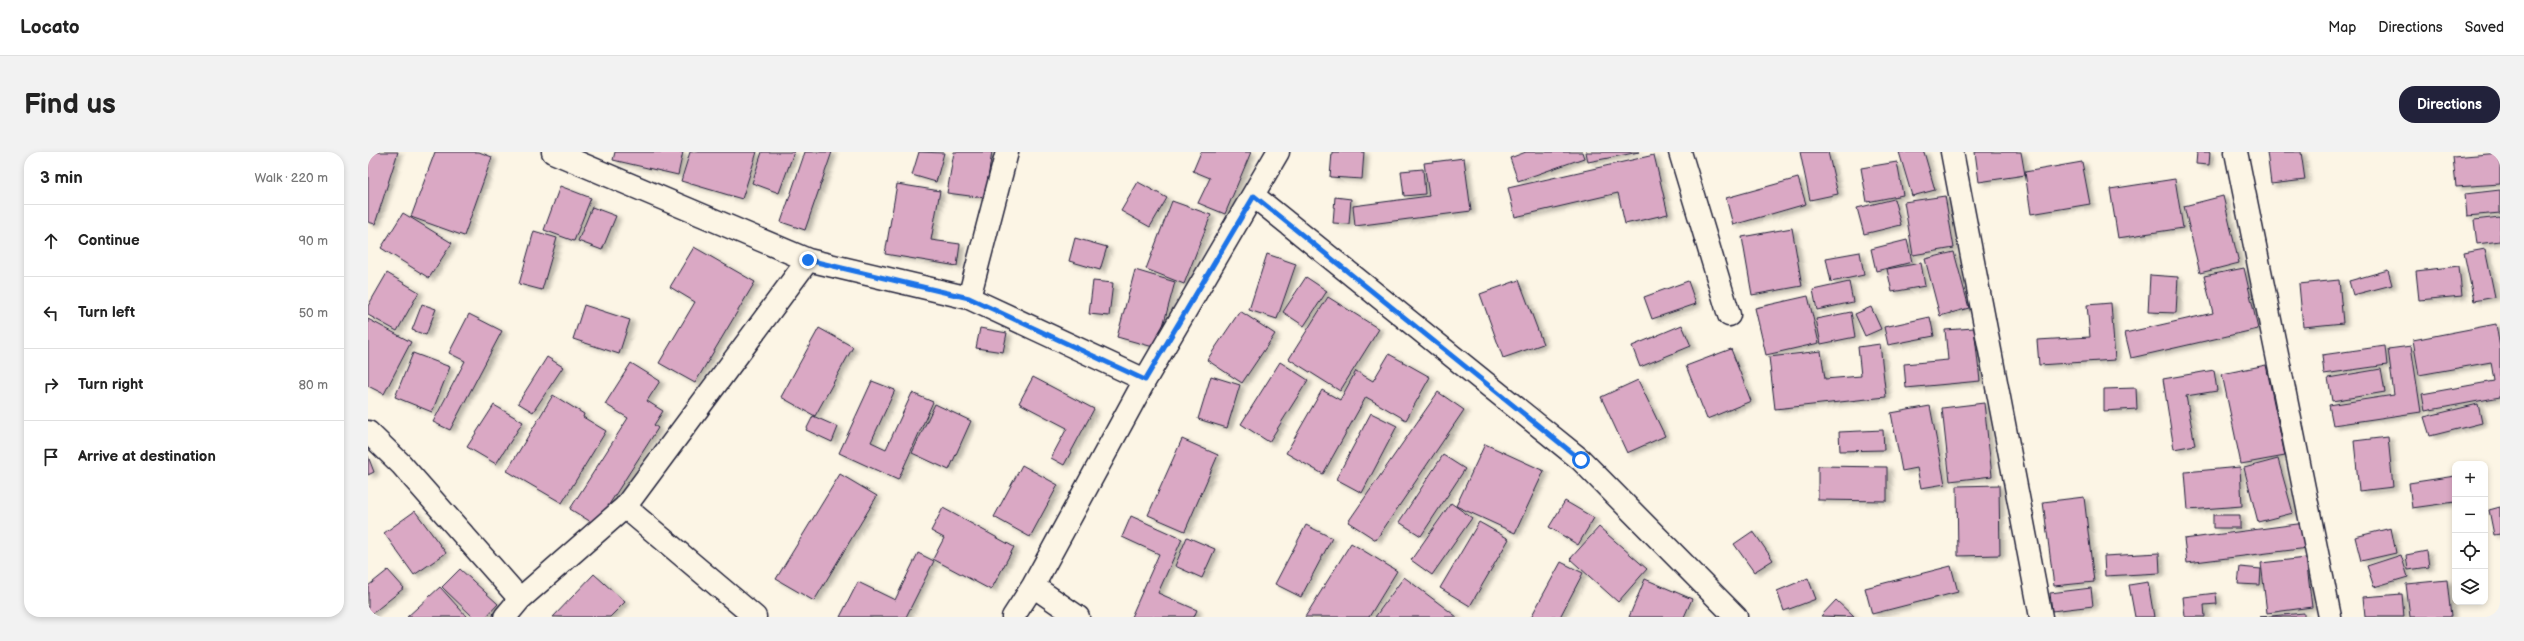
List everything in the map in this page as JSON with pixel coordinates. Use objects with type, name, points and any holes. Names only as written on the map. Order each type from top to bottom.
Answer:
[{"type":"street","points":[[553,152],[808,260],[969,298],[1145,380]]},
{"type":"street","points":[[969,298],[1007,152]]},
{"type":"street","points":[[1013,617],[1033,586],[1145,380],[1254,196],[1278,152]]},
{"type":"street","points":[[1680,152],[1729,315]]},
{"type":"street","points":[[1952,152],[2041,617]]},
{"type":"street","points":[[2236,152],[2330,617]]},
{"type":"street","points":[[1254,196],[1581,460],[1736,617]]},
{"type":"street","points":[[505,617],[520,599],[626,507],[808,260]]},
{"type":"street","points":[[368,432],[401,464],[520,599]]},
{"type":"street","points":[[626,507],[755,617]]},
{"type":"street","points":[[1033,586],[1078,617]]},
{"type":"building","points":[[368,152],[398,152],[375,224],[368,222]]},
{"type":"building","points":[[435,152],[479,152],[492,157],[464,236],[411,217]]},
{"type":"building","points":[[615,152],[683,152],[678,175],[613,160]]},
{"type":"building","points":[[690,152],[757,152],[742,199],[681,181]]},
{"type":"building","points":[[762,152],[794,152],[779,193],[752,183]]},
{"type":"building","points":[[805,152],[832,152],[805,230],[781,222]]},
{"type":"building","points":[[919,152],[944,153],[936,182],[912,175]]},
{"type":"building","points":[[954,152],[992,152],[985,198],[947,193]]},
{"type":"building","points":[[1201,152],[1251,152],[1225,214],[1198,203],[1210,178],[1193,171]]},
{"type":"building","points":[[1332,152],[1364,152],[1362,179],[1330,177]]},
{"type":"building","points":[[1526,152],[1582,152],[1584,158],[1518,181],[1510,158]]},
{"type":"building","points":[[1586,152],[1639,152],[1588,162]]},
{"type":"building","points":[[1800,152],[1828,152],[1838,194],[1810,200]]},
{"type":"building","points":[[1899,152],[1924,152],[1935,190],[1912,196]]},
{"type":"building","points":[[1975,152],[2021,152],[2025,175],[1979,182]]},
{"type":"building","points":[[2197,152],[2210,152],[2209,165],[2196,164]]},
{"type":"building","points":[[2267,152],[2301,152],[2305,180],[2271,184]]},
{"type":"building","points":[[2500,153],[2500,184],[2456,187],[2453,157]]},
{"type":"building","points":[[1654,155],[1668,214],[1625,224],[1618,193],[1515,217],[1508,188]]},
{"type":"building","points":[[1464,158],[1471,211],[1355,226],[1353,206],[1429,196],[1424,163]]},
{"type":"building","points":[[1897,162],[1903,195],[1867,202],[1861,168]]},
{"type":"building","points":[[2082,162],[2090,204],[2031,214],[2025,172]]},
{"type":"building","points":[[1423,169],[1425,194],[1404,196],[1401,171]]},
{"type":"building","points":[[1798,178],[1806,204],[1733,225],[1726,198]]},
{"type":"building","points":[[2175,179],[2183,228],[2118,238],[2110,189]]},
{"type":"building","points":[[1138,182],[1167,198],[1150,227],[1121,211]]},
{"type":"building","points":[[897,184],[940,191],[931,240],[960,244],[957,266],[885,254]]},
{"type":"building","points":[[560,186],[591,198],[574,241],[544,230]]},
{"type":"building","points":[[2500,190],[2500,213],[2467,216],[2465,194]]},
{"type":"building","points":[[1945,196],[1954,248],[1913,255],[1904,202]]},
{"type":"building","points":[[2223,196],[2239,263],[2200,273],[2184,206]]},
{"type":"building","points":[[1335,197],[1351,199],[1349,224],[1333,223]]},
{"type":"building","points":[[1894,199],[1901,225],[1864,234],[1857,208]]},
{"type":"building","points":[[1172,201],[1211,215],[1184,284],[1146,269]]},
{"type":"building","points":[[592,207],[616,216],[602,250],[578,241]]},
{"type":"building","points":[[403,213],[452,243],[429,278],[381,248]]},
{"type":"building","points":[[2500,217],[2500,241],[2477,244],[2474,220]]},
{"type":"building","points":[[1792,228],[1802,286],[1752,295],[1742,237]]},
{"type":"building","points":[[534,231],[557,238],[542,290],[519,284]]},
{"type":"building","points":[[1075,238],[1107,247],[1100,270],[1069,261]]},
{"type":"building","points":[[1907,240],[1912,262],[1876,271],[1871,249]]},
{"type":"building","points":[[694,247],[755,282],[695,383],[659,363],[695,302],[670,287]]},
{"type":"building","points":[[2485,249],[2495,297],[2474,301],[2464,253]]},
{"type":"building","points":[[1860,252],[1864,275],[1831,282],[1826,258]]},
{"type":"building","points":[[1954,252],[1969,308],[1940,316],[1925,259]]},
{"type":"building","points":[[1267,254],[1296,264],[1277,319],[1249,310]]},
{"type":"building","points":[[1921,263],[1925,286],[1892,292],[1887,269]]},
{"type":"building","points":[[2459,266],[2462,296],[2419,300],[2416,271]]},
{"type":"building","points":[[2244,268],[2258,329],[2131,358],[2125,333],[2213,313],[2204,276]]},
{"type":"building","points":[[1135,270],[1175,282],[1157,348],[1117,337]]},
{"type":"building","points":[[2388,270],[2392,285],[2353,295],[2349,281]]},
{"type":"building","points":[[387,273],[419,292],[397,331],[368,315],[368,306]]},
{"type":"building","points":[[2150,275],[2178,277],[2176,313],[2148,312]]},
{"type":"building","points":[[1306,277],[1327,291],[1304,326],[1283,312]]},
{"type":"building","points":[[1519,280],[1543,344],[1503,358],[1480,294]]},
{"type":"building","points":[[2339,280],[2343,323],[2303,327],[2299,284]]},
{"type":"building","points":[[1093,281],[1113,283],[1109,316],[1089,314]]},
{"type":"building","points":[[1688,281],[1696,304],[1652,319],[1644,297]]},
{"type":"building","points":[[1849,282],[1853,302],[1817,310],[1813,290]]},
{"type":"building","points":[[1808,296],[1819,343],[1766,355],[1755,308]]},
{"type":"building","points":[[1328,297],[1379,329],[1340,391],[1289,359]]},
{"type":"building","points":[[2111,303],[2115,360],[2039,365],[2037,340],[2090,337],[2087,305]]},
{"type":"building","points":[[422,304],[436,309],[426,335],[412,330]]},
{"type":"building","points":[[584,305],[630,320],[619,354],[573,339]]},
{"type":"building","points":[[1871,307],[1881,329],[1865,336],[1855,314]]},
{"type":"building","points":[[1240,311],[1275,334],[1242,383],[1207,360]]},
{"type":"building","points":[[1851,312],[1855,337],[1821,344],[1816,319]]},
{"type":"building","points":[[469,314],[502,331],[450,430],[433,422],[465,361],[449,353]]},
{"type":"building","points":[[1930,317],[1934,336],[1888,345],[1884,327]]},
{"type":"building","points":[[368,319],[411,342],[384,394],[368,386]]},
{"type":"building","points":[[2496,324],[2500,348],[2500,397],[2425,411],[2422,394],[2494,381],[2491,362],[2419,375],[2413,340]]},
{"type":"building","points":[[1682,325],[1691,346],[1640,367],[1632,346]]},
{"type":"building","points":[[819,328],[853,347],[815,416],[781,397]]},
{"type":"building","points":[[980,328],[1007,333],[1003,352],[976,348]]},
{"type":"building","points":[[1974,328],[1980,381],[1906,388],[1904,364],[1948,360],[1945,330]]},
{"type":"building","points":[[1880,344],[1886,397],[1775,409],[1769,357],[1821,351],[1825,379],[1861,376],[1858,347]]},
{"type":"building","points":[[2385,346],[2387,365],[2324,374],[2322,355]]},
{"type":"building","points":[[2411,346],[2421,412],[2333,425],[2329,405],[2394,395],[2388,349]]},
{"type":"building","points":[[1731,349],[1751,401],[1707,419],[1686,366]]},
{"type":"building","points":[[413,353],[450,367],[432,412],[395,397]]},
{"type":"building","points":[[1389,354],[1430,377],[1406,420],[1366,397],[1323,474],[1286,453],[1322,390],[1340,400],[1356,371],[1373,381]]},
{"type":"building","points":[[547,357],[563,367],[533,412],[518,403]]},
{"type":"building","points":[[1280,362],[1308,380],[1269,442],[1241,424]]},
{"type":"building","points":[[631,363],[660,381],[647,401],[663,411],[654,425],[658,428],[596,525],[570,509],[628,418],[605,404]]},
{"type":"building","points":[[2266,365],[2285,456],[2241,464],[2222,374]]},
{"type":"building","points":[[2381,369],[2385,392],[2332,401],[2328,378]]},
{"type":"building","points":[[2214,370],[2217,391],[2186,396],[2195,445],[2174,449],[2163,379]]},
{"type":"building","points":[[1211,376],[1240,385],[1227,428],[1198,419]]},
{"type":"building","points":[[1033,377],[1094,409],[1064,465],[1051,458],[1067,428],[1019,403]]},
{"type":"building","points":[[1638,380],[1665,436],[1627,453],[1601,397]]},
{"type":"building","points":[[872,381],[895,390],[871,442],[886,449],[912,393],[933,402],[898,480],[839,453]]},
{"type":"building","points":[[2136,388],[2137,409],[2104,411],[2104,389]]},
{"type":"building","points":[[1438,392],[1464,410],[1376,540],[1348,522]]},
{"type":"building","points":[[553,395],[584,414],[583,417],[606,431],[562,503],[507,471]]},
{"type":"building","points":[[1984,403],[1992,476],[1950,481],[1942,408]]},
{"type":"building","points":[[935,404],[971,421],[949,470],[912,453]]},
{"type":"building","points":[[2478,404],[2482,423],[2430,436],[2424,417]]},
{"type":"building","points":[[494,405],[523,422],[496,464],[467,447]]},
{"type":"building","points":[[1930,406],[1945,484],[1921,488],[1917,468],[1902,471],[1891,413]]},
{"type":"building","points":[[1371,413],[1397,426],[1362,493],[1336,479]]},
{"type":"building","points":[[813,416],[838,427],[832,442],[806,430]]},
{"type":"building","points":[[1883,430],[1884,450],[1840,451],[1839,432]]},
{"type":"building","points":[[2388,437],[2393,487],[2359,491],[2354,441]]},
{"type":"building","points":[[1182,439],[1218,455],[1185,531],[1148,515]]},
{"type":"building","points":[[1485,444],[1544,471],[1515,533],[1456,506]]},
{"type":"building","points":[[1443,455],[1465,469],[1421,536],[1399,522]]},
{"type":"building","points":[[368,456],[374,472],[368,475]]},
{"type":"building","points":[[2278,459],[2293,513],[2258,522],[2244,468]]},
{"type":"building","points":[[1022,465],[1058,485],[1030,537],[994,517]]},
{"type":"building","points":[[1818,466],[1887,467],[1887,501],[1818,500]]},
{"type":"building","points":[[2240,467],[2242,506],[2188,510],[2185,472]]},
{"type":"building","points":[[840,474],[877,496],[814,601],[776,579]]},
{"type":"building","points":[[2452,476],[2452,502],[2412,508],[2409,483]]},
{"type":"building","points":[[1999,485],[2000,555],[1958,556],[1957,486]]},
{"type":"building","points":[[2084,497],[2094,582],[2054,586],[2043,502]]},
{"type":"building","points":[[1565,501],[1594,518],[1578,545],[1549,527]]},
{"type":"building","points":[[1451,503],[1472,518],[1432,575],[1411,560]]},
{"type":"building","points":[[2500,507],[2500,534],[2494,535],[2489,510]]},
{"type":"building","points":[[943,508],[1014,547],[991,590],[933,559],[944,538],[931,531]]},
{"type":"building","points":[[415,511],[446,553],[414,575],[384,533]]},
{"type":"building","points":[[2213,515],[2240,515],[2240,528],[2213,528]]},
{"type":"building","points":[[1131,516],[1182,539],[1158,593],[1197,610],[1194,617],[1131,617],[1159,554],[1122,537]]},
{"type":"building","points":[[1479,522],[1509,539],[1470,606],[1440,588]]},
{"type":"building","points":[[2305,523],[2308,548],[2187,563],[2184,539]]},
{"type":"building","points":[[1306,525],[1332,538],[1301,597],[1275,584]]},
{"type":"building","points":[[1599,527],[1647,569],[1618,602],[1570,559]]},
{"type":"building","points":[[2391,528],[2396,553],[2361,561],[2355,537]]},
{"type":"building","points":[[1753,531],[1773,560],[1754,572],[1734,544]]},
{"type":"building","points":[[1187,537],[1215,549],[1202,578],[1175,566]]},
{"type":"building","points":[[1351,543],[1397,571],[1369,617],[1305,617]]},
{"type":"building","points":[[2427,551],[2429,567],[2408,570],[2406,555]]},
{"type":"building","points":[[918,553],[934,561],[906,617],[840,617],[858,582],[895,600]]},
{"type":"building","points":[[2159,553],[2160,573],[2105,576],[2104,556]]},
{"type":"building","points":[[2401,555],[2408,577],[2374,587],[2367,566]]},
{"type":"building","points":[[2306,558],[2312,607],[2267,613],[2261,563]]},
{"type":"building","points":[[1561,562],[1583,573],[1560,617],[1531,617]]},
{"type":"building","points":[[1951,566],[1958,592],[1872,614],[1865,588]]},
{"type":"building","points":[[2240,567],[2261,569],[2260,585],[2238,584]]},
{"type":"building","points":[[460,569],[498,604],[486,617],[473,617],[442,587]]},
{"type":"building","points":[[388,570],[404,588],[368,617],[368,586]]},
{"type":"building","points":[[594,574],[625,602],[610,617],[553,617]]},
{"type":"building","points":[[1404,577],[1457,617],[1375,617]]},
{"type":"building","points":[[1808,578],[1816,599],[1784,611],[1777,591]]},
{"type":"building","points":[[1645,579],[1692,599],[1684,617],[1629,617]]},
{"type":"building","points":[[2447,580],[2451,617],[2410,617],[2406,584]]},
{"type":"building","points":[[2148,582],[2154,617],[2135,617],[2129,585]]},
{"type":"building","points":[[440,587],[467,617],[407,617]]},
{"type":"building","points":[[2091,588],[2093,606],[2052,611],[2050,593]]},
{"type":"building","points":[[2216,593],[2217,604],[2204,605],[2205,617],[2185,617],[2183,597]]},
{"type":"building","points":[[2402,594],[2404,617],[2365,617],[2363,597]]},
{"type":"building","points":[[1836,600],[1854,617],[1821,616]]},
{"type":"building","points":[[2304,613],[2304,617],[2260,617]]},
{"type":"route","points":[[808,260],[969,298],[1145,380],[1254,196],[1581,460]]}]
